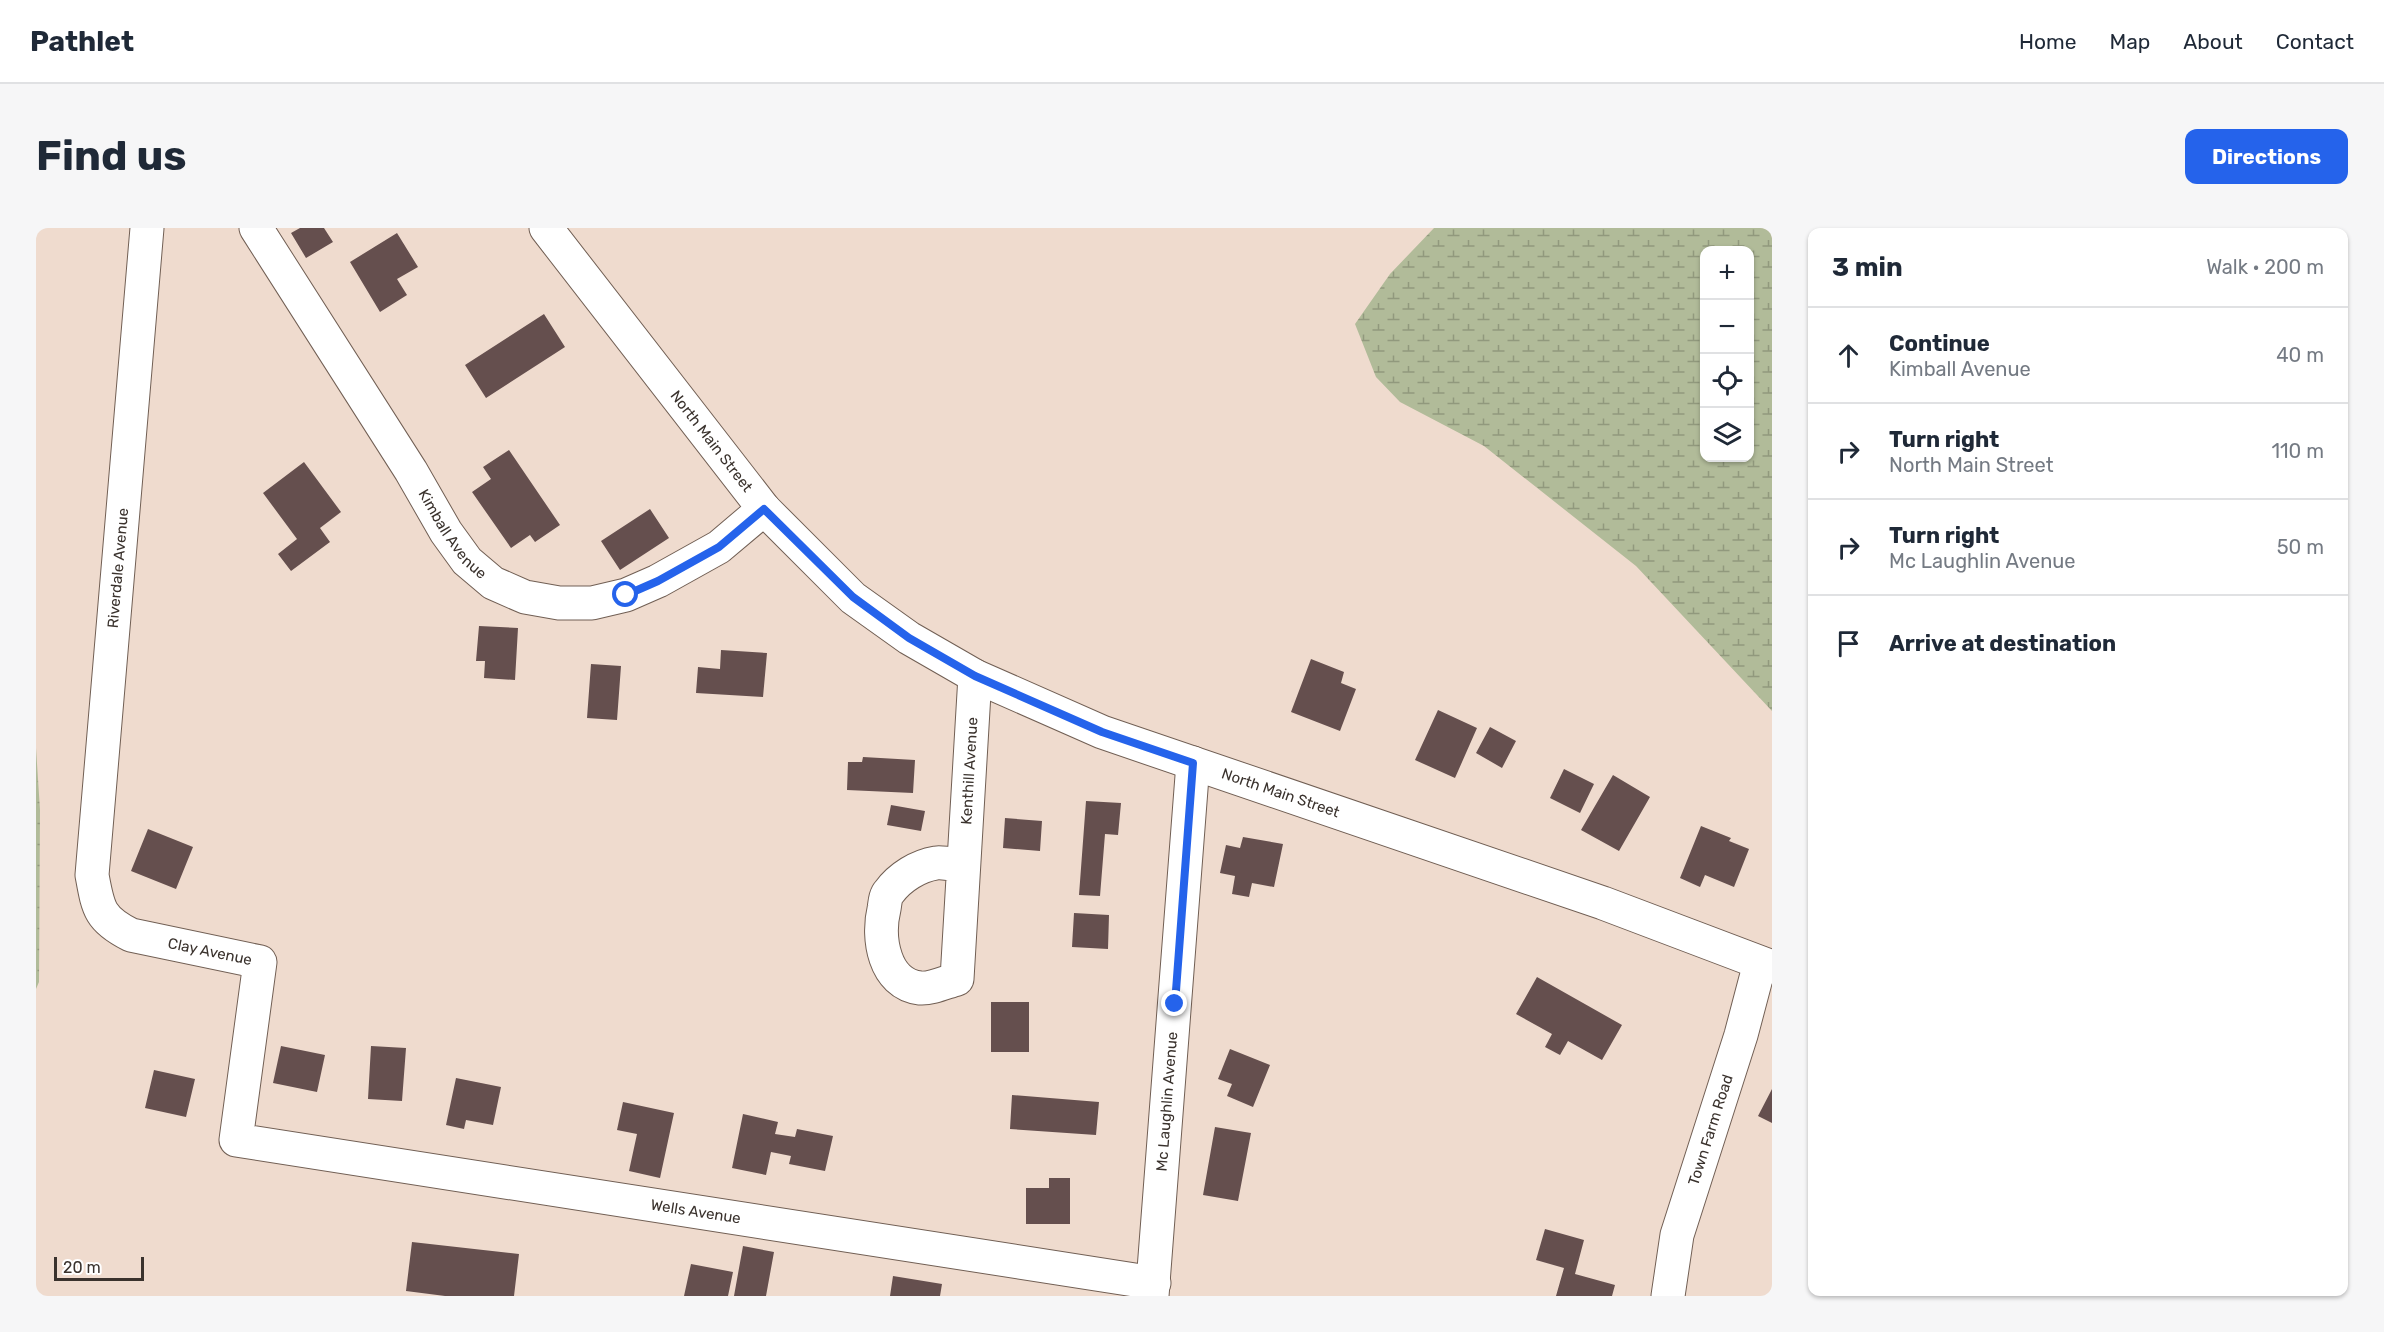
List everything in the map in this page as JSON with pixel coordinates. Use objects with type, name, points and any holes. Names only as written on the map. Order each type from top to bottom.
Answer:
[{"type":"street","name":"Riverdale Avenue","points":[[98,907],[92,875],[147,228]]},
{"type":"street","name":"Kimball Avenue","points":[[256,228],[411,471],[446,532],[467,561],[493,583],[525,597],[559,603],[592,603],[626,595],[658,581],[719,547],[764,509]]},
{"type":"street","name":"North Main Street","points":[[546,228],[764,509],[853,597],[909,638],[975,676],[1102,732],[1603,903],[1766,965]]},
{"type":"street","name":"Kenthill Avenue","points":[[963,866],[975,676]]},
{"type":"street","name":"Mc Laughlin Avenue","points":[[1153,1289],[1193,763]]},
{"type":"street","name":"Clay Avenue","points":[[98,907],[114,926],[131,934],[260,962],[236,1140]]},
{"type":"street","name":"Town Farm Road","points":[[1668,1296],[1677,1235],[1741,1035],[1766,965]]},
{"type":"street","name":"Wells Avenue","points":[[236,1140],[1153,1289]]},
{"type":"green space","points":[[1434,228],[1772,228],[1772,711],[1636,566],[1484,446],[1400,402],[1376,377],[1355,324],[1390,274]]},
{"type":"green space","points":[[36,748],[40,810],[39,982],[36,989]]},
{"type":"building","points":[[300,228],[324,228],[333,242],[306,258],[291,233]]},
{"type":"building","points":[[397,233],[418,267],[397,279],[407,295],[380,312],[350,262]]},
{"type":"building","points":[[544,314],[565,347],[486,398],[465,365]]},
{"type":"building","points":[[509,450],[560,525],[535,542],[530,535],[511,548],[472,492],[491,479],[483,467]]},
{"type":"building","points":[[304,462],[341,512],[320,528],[330,542],[291,571],[278,554],[297,539],[263,493]]},
{"type":"building","points":[[650,509],[669,538],[620,570],[601,541]]},
{"type":"building","points":[[479,626],[518,628],[515,680],[484,678],[485,661],[476,661]]},
{"type":"building","points":[[721,650],[767,653],[763,697],[696,693],[698,667],[720,669]]},
{"type":"building","points":[[1311,659],[1344,672],[1341,683],[1356,689],[1340,731],[1291,712]]},
{"type":"building","points":[[591,664],[621,666],[617,720],[587,718]]},
{"type":"building","points":[[1438,710],[1477,728],[1455,778],[1415,760]]},
{"type":"building","points":[[1490,727],[1516,741],[1502,768],[1476,753]]},
{"type":"building","points":[[863,757],[915,760],[913,793],[847,790],[848,762],[862,762]]},
{"type":"building","points":[[1564,769],[1594,784],[1580,813],[1550,798]]},
{"type":"building","points":[[1613,775],[1650,797],[1619,851],[1581,830]]},
{"type":"building","points":[[1086,801],[1121,803],[1118,835],[1105,834],[1100,896],[1079,895]]},
{"type":"building","points":[[891,805],[925,811],[921,831],[887,825]]},
{"type":"building","points":[[1005,818],[1042,821],[1040,851],[1003,848]]},
{"type":"building","points":[[1701,826],[1731,838],[1729,841],[1749,849],[1734,887],[1705,875],[1700,887],[1680,878]]},
{"type":"building","points":[[148,829],[193,847],[176,889],[131,871]]},
{"type":"building","points":[[1243,837],[1283,844],[1274,887],[1252,883],[1249,897],[1232,894],[1235,876],[1220,873],[1226,845],[1240,848]]},
{"type":"building","points":[[1074,913],[1109,915],[1108,949],[1072,947]]},
{"type":"building","points":[[1537,977],[1622,1025],[1602,1060],[1568,1041],[1560,1055],[1545,1047],[1552,1034],[1516,1014]]},
{"type":"building","points":[[991,1002],[1029,1002],[1029,1052],[991,1052]]},
{"type":"building","points":[[281,1046],[325,1055],[317,1092],[273,1083]]},
{"type":"building","points":[[371,1046],[406,1048],[402,1101],[368,1099]]},
{"type":"building","points":[[1230,1049],[1270,1065],[1253,1107],[1227,1096],[1232,1084],[1218,1079]]},
{"type":"building","points":[[154,1070],[195,1079],[186,1117],[145,1108]]},
{"type":"building","points":[[456,1078],[501,1087],[493,1125],[466,1120],[464,1129],[446,1125]]},
{"type":"building","points":[[1772,1089],[1772,1123],[1758,1116]]},
{"type":"building","points":[[1012,1095],[1099,1102],[1096,1135],[1010,1129]]},
{"type":"building","points":[[623,1102],[674,1113],[660,1178],[629,1171],[637,1134],[617,1130]]},
{"type":"building","points":[[743,1114],[778,1122],[775,1134],[795,1137],[797,1129],[833,1136],[825,1171],[789,1164],[791,1156],[771,1152],[766,1175],[732,1168]]},
{"type":"building","points":[[1215,1127],[1251,1133],[1238,1201],[1203,1195]]},
{"type":"building","points":[[1049,1178],[1070,1178],[1070,1224],[1026,1224],[1026,1188],[1049,1188]]},
{"type":"building","points":[[1545,1229],[1584,1240],[1575,1274],[1615,1285],[1612,1296],[1556,1296],[1564,1268],[1536,1260]]},
{"type":"building","points":[[412,1242],[519,1254],[514,1296],[445,1296],[406,1291]]},
{"type":"building","points":[[743,1246],[774,1252],[766,1296],[734,1296]]},
{"type":"building","points":[[691,1264],[733,1272],[728,1296],[684,1296]]},
{"type":"building","points":[[893,1276],[942,1284],[940,1296],[890,1296]]},
{"type":"route","points":[[626,595],[658,581],[719,547],[764,509],[853,597],[909,638],[975,676],[1102,732],[1193,763],[1175,1004]]}]
